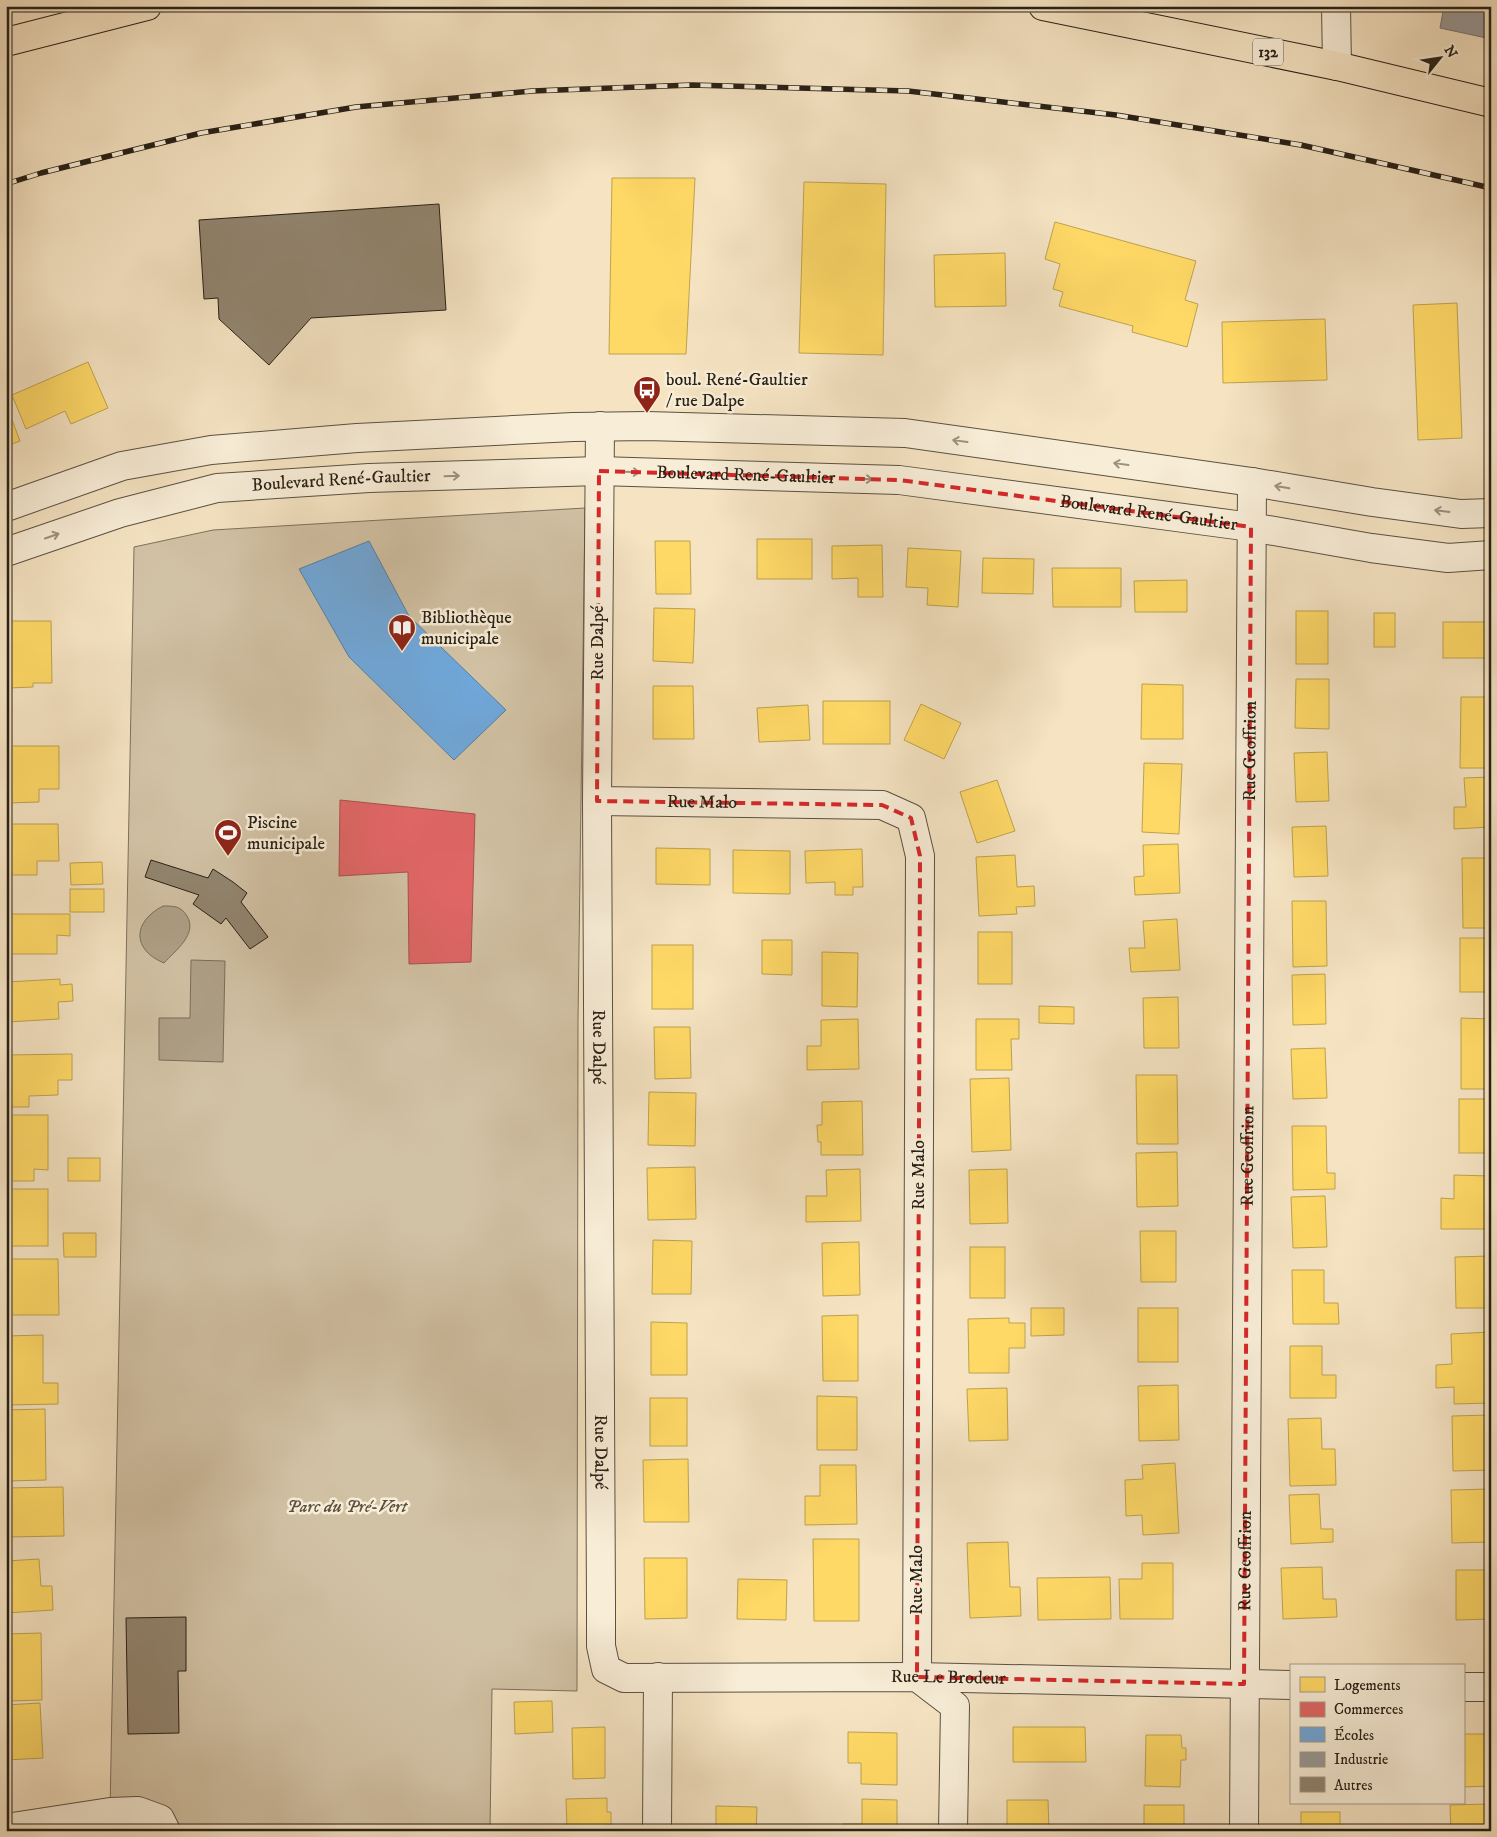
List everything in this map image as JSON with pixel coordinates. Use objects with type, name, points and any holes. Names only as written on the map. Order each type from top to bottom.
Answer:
[{"type":"main road","name":"132","points":[[1043,6],[1336,66],[1491,103]]},
{"type":"main road","points":[[6,42],[140,7]]},
{"type":"street","points":[[1336,6],[1336,66]]},
{"type":"street","points":[[6,507],[122,466],[211,450],[357,438],[600,426],[648,426],[905,434],[1252,482],[1461,514],[1491,513]]},
{"type":"street","name":"Rue Dalpé","points":[[600,426],[597,802],[601,1638],[606,1669]]},
{"type":"street","points":[[211,450],[217,488]]},
{"type":"street","name":"Boulevard René-Gaultier","points":[[6,552],[120,513],[217,488],[359,479],[599,471],[899,480],[1251,527],[1371,548],[1448,558],[1491,556]]},
{"type":"street","name":"Rue Geoffrion","points":[[1244,1831],[1252,482]]},
{"type":"street","name":"Rue Malo","points":[[597,802],[882,804],[911,818],[920,856],[916,1678]]},
{"type":"street","name":"Rue Le Brodeur","points":[[606,1669],[624,1678],[916,1678],[1290,1684]]},
{"type":"street","points":[[657,1831],[658,1677]]},
{"type":"street","points":[[916,1678],[955,1706],[953,1831]]},
{"type":"street","points":[[1464,1687],[1491,1687]]},
{"type":"street","points":[[6,1828],[110,1812],[138,1811],[160,1819],[166,1831]]},
{"type":"highlighted area","points":[[599,471],[899,480],[1251,527],[1244,1684],[917,1677],[920,856],[911,818],[882,805],[597,801]]},
{"type":"green space","name":"Parc du Pré-Vert","points":[[585,508],[578,1022],[577,1691],[492,1689],[490,1831],[166,1831],[110,1812],[134,547],[213,530]]},
{"type":"shaded area","points":[[163,906],[180,908],[190,923],[190,929],[184,942],[164,963],[146,951],[141,943],[140,936],[141,928],[146,920]]},
{"type":"shaded area","points":[[191,960],[225,961],[223,1062],[159,1060],[159,1018],[190,1018]]},
{"type":"building: Logements","points":[[612,178],[695,178],[686,354],[609,354]]},
{"type":"building: Logements","points":[[804,182],[886,184],[883,355],[799,353]]},
{"type":"building: Logements","points":[[1055,222],[1196,261],[1185,300],[1198,304],[1187,347],[1132,332],[1133,326],[1059,306],[1063,292],[1053,289],[1060,264],[1045,259]]},
{"type":"building: Logements","points":[[1005,253],[1006,306],[935,307],[934,255]]},
{"type":"building: Logements","points":[[1457,303],[1462,438],[1418,440],[1413,305]]},
{"type":"building: Logements","points":[[1325,319],[1327,380],[1223,383],[1222,322]]},
{"type":"building: Logements","points":[[88,362],[108,408],[71,424],[65,411],[26,429],[12,395]]},
{"type":"building: Logements","points":[[6,404],[20,441],[6,446]]},
{"type":"building: Logements","points":[[757,539],[812,539],[812,579],[757,579]]},
{"type":"building: Logements","points":[[655,541],[690,541],[691,594],[656,594]]},
{"type":"building: Logements","points":[[882,545],[883,597],[858,597],[858,578],[832,579],[832,546]]},
{"type":"building: Logements","points":[[908,548],[961,551],[958,607],[927,605],[928,588],[906,587]]},
{"type":"building: Logements","points":[[983,558],[1034,559],[1033,594],[982,593]]},
{"type":"building: Logements","points":[[1052,568],[1121,568],[1121,607],[1053,607]]},
{"type":"building: Logements","points":[[1187,580],[1187,612],[1135,612],[1134,581]]},
{"type":"building: Logements","points":[[654,608],[695,609],[693,663],[653,661]]},
{"type":"building: Logements","points":[[1296,611],[1328,611],[1328,664],[1296,664]]},
{"type":"building: Logements","points":[[1374,613],[1395,613],[1395,647],[1374,647]]},
{"type":"building: Logements","points":[[8,621],[51,621],[52,683],[33,683],[33,687],[9,688]]},
{"type":"building: Logements","points":[[1443,622],[1491,622],[1491,658],[1443,658]]},
{"type":"building: Logements","points":[[1296,679],[1329,679],[1329,729],[1295,728]]},
{"type":"building: Logements","points":[[1142,684],[1183,685],[1183,739],[1141,739]]},
{"type":"building: Logements","points":[[653,686],[693,686],[694,739],[653,739]]},
{"type":"building: Logements","points":[[1461,697],[1491,697],[1491,768],[1460,768]]},
{"type":"building: Logements","points":[[823,701],[890,701],[890,744],[823,744]]},
{"type":"building: Logements","points":[[921,704],[961,723],[944,759],[904,740]]},
{"type":"building: Logements","points":[[808,705],[810,740],[759,742],[757,708]]},
{"type":"building: Logements","points":[[7,746],[59,746],[59,789],[39,789],[39,802],[7,803]]},
{"type":"building: Logements","points":[[1327,752],[1329,801],[1296,802],[1294,753]]},
{"type":"building: Logements","points":[[1144,763],[1182,764],[1179,834],[1142,832]]},
{"type":"building: Logements","points":[[1491,777],[1491,827],[1454,829],[1454,807],[1466,807],[1464,778]]},
{"type":"building: Logements","points":[[997,780],[1015,831],[977,843],[960,792]]},
{"type":"building: Logements","points":[[8,824],[58,824],[59,861],[37,861],[37,875],[9,875]]},
{"type":"building: Logements","points":[[1326,826],[1328,876],[1294,877],[1292,827]]},
{"type":"building: Logements","points":[[1178,844],[1180,893],[1135,895],[1134,877],[1144,876],[1143,845]]},
{"type":"building: Logements","points":[[656,848],[710,849],[710,885],[656,884]]},
{"type":"building: Logements","points":[[862,849],[863,887],[853,887],[853,895],[835,895],[835,882],[806,883],[805,851]]},
{"type":"building: Logements","points":[[733,850],[790,851],[790,894],[733,893]]},
{"type":"building: Logements","points":[[1015,855],[1017,887],[1034,886],[1035,906],[1016,907],[1017,914],[979,916],[976,857]]},
{"type":"building: Logements","points":[[1462,858],[1491,858],[1491,928],[1463,928]]},
{"type":"building: Logements","points":[[102,862],[103,884],[71,885],[70,863]]},
{"type":"building: Logements","points":[[70,889],[104,889],[104,912],[70,912]]},
{"type":"building: Logements","points":[[1292,901],[1326,901],[1327,966],[1293,967]]},
{"type":"building: Logements","points":[[7,914],[70,914],[70,936],[57,935],[57,954],[7,954]]},
{"type":"building: Logements","points":[[1177,919],[1180,970],[1131,972],[1129,948],[1145,948],[1143,921]]},
{"type":"building: Logements","points":[[978,932],[1012,932],[1012,984],[978,984]]},
{"type":"building: Logements","points":[[1460,938],[1491,938],[1491,992],[1460,992]]},
{"type":"building: Logements","points":[[762,940],[792,940],[792,975],[762,974]]},
{"type":"building: Logements","points":[[652,945],[693,945],[693,1009],[652,1009]]},
{"type":"building: Logements","points":[[822,952],[858,953],[857,1007],[822,1006]]},
{"type":"building: Logements","points":[[1325,974],[1326,1024],[1293,1025],[1292,975]]},
{"type":"building: Logements","points":[[60,979],[60,985],[72,984],[73,1001],[58,1002],[59,1019],[7,1022],[6,982]]},
{"type":"building: Logements","points":[[1178,997],[1179,1048],[1144,1048],[1143,998]]},
{"type":"building: Logements","points":[[1039,1006],[1074,1007],[1074,1024],[1039,1023]]},
{"type":"building: Logements","points":[[1461,1018],[1491,1019],[1491,1089],[1461,1089]]},
{"type":"building: Logements","points":[[858,1019],[859,1069],[807,1070],[807,1046],[821,1046],[821,1020]]},
{"type":"building: Logements","points":[[976,1019],[1019,1019],[1019,1039],[1011,1039],[1012,1070],[976,1070]]},
{"type":"building: Logements","points":[[654,1027],[690,1027],[691,1078],[655,1079]]},
{"type":"building: Logements","points":[[1325,1048],[1327,1098],[1293,1099],[1291,1049]]},
{"type":"building: Logements","points":[[72,1054],[72,1080],[58,1080],[58,1095],[29,1096],[29,1107],[6,1107],[6,1055]]},
{"type":"building: Logements","points":[[1136,1075],[1177,1075],[1178,1144],[1137,1144]]},
{"type":"building: Logements","points":[[1009,1078],[1011,1150],[972,1152],[970,1079]]},
{"type":"building: Logements","points":[[649,1092],[696,1093],[695,1146],[648,1145]]},
{"type":"building: Logements","points":[[1459,1099],[1491,1099],[1491,1153],[1459,1153]]},
{"type":"building: Logements","points":[[862,1101],[863,1155],[821,1155],[821,1142],[818,1142],[817,1125],[822,1125],[822,1102]]},
{"type":"building: Logements","points":[[7,1115],[48,1115],[48,1170],[34,1169],[34,1181],[6,1181]]},
{"type":"building: Logements","points":[[1292,1126],[1326,1126],[1327,1173],[1335,1173],[1335,1189],[1293,1190]]},
{"type":"building: Logements","points":[[1177,1152],[1178,1206],[1137,1207],[1136,1153]]},
{"type":"building: Logements","points":[[68,1158],[100,1158],[100,1181],[68,1181]]},
{"type":"building: Logements","points":[[695,1167],[696,1219],[648,1220],[647,1168]]},
{"type":"building: Logements","points":[[860,1169],[861,1221],[806,1222],[806,1196],[827,1196],[826,1170]]},
{"type":"building: Logements","points":[[1007,1169],[1008,1223],[970,1224],[969,1170]]},
{"type":"building: Logements","points":[[1454,1175],[1491,1176],[1491,1229],[1441,1229],[1441,1198],[1454,1199]]},
{"type":"building: Logements","points":[[6,1189],[48,1189],[48,1246],[6,1246]]},
{"type":"building: Logements","points":[[1325,1196],[1327,1247],[1293,1248],[1291,1197]]},
{"type":"building: Logements","points":[[1140,1231],[1176,1231],[1176,1282],[1141,1282]]},
{"type":"building: Logements","points":[[63,1233],[96,1233],[96,1257],[64,1257]]},
{"type":"building: Logements","points":[[653,1240],[692,1241],[691,1294],[652,1294]]},
{"type":"building: Logements","points":[[859,1242],[860,1295],[823,1296],[822,1243]]},
{"type":"building: Logements","points":[[970,1247],[1005,1247],[1005,1298],[970,1298]]},
{"type":"building: Logements","points":[[1491,1256],[1491,1308],[1456,1308],[1455,1257]]},
{"type":"building: Logements","points":[[6,1259],[58,1259],[59,1315],[10,1315],[10,1293],[6,1293]]},
{"type":"building: Logements","points":[[1292,1270],[1324,1270],[1324,1303],[1338,1303],[1339,1324],[1293,1324]]},
{"type":"building: Logements","points":[[1031,1308],[1064,1308],[1064,1335],[1031,1336]]},
{"type":"building: Logements","points":[[1138,1308],[1178,1308],[1178,1362],[1138,1362]]},
{"type":"building: Logements","points":[[858,1315],[858,1381],[823,1381],[822,1316]]},
{"type":"building: Logements","points":[[1009,1318],[1009,1323],[1025,1323],[1025,1348],[1009,1348],[1009,1373],[969,1373],[968,1319]]},
{"type":"building: Logements","points":[[651,1322],[687,1323],[687,1375],[651,1375]]},
{"type":"building: Logements","points":[[1490,1332],[1491,1403],[1454,1404],[1454,1387],[1436,1388],[1436,1365],[1452,1364],[1451,1334]]},
{"type":"building: Logements","points":[[43,1335],[43,1383],[58,1383],[58,1404],[6,1405],[6,1336]]},
{"type":"building: Logements","points":[[1290,1346],[1322,1346],[1322,1375],[1336,1375],[1336,1398],[1290,1398]]},
{"type":"building: Logements","points":[[1178,1385],[1179,1440],[1139,1441],[1138,1386]]},
{"type":"building: Logements","points":[[1007,1388],[1008,1440],[969,1441],[967,1389]]},
{"type":"building: Logements","points":[[817,1396],[857,1397],[857,1450],[817,1450]]},
{"type":"building: Logements","points":[[650,1398],[687,1398],[687,1446],[650,1446]]},
{"type":"building: Logements","points":[[45,1409],[46,1480],[6,1481],[6,1410]]},
{"type":"building: Logements","points":[[1491,1415],[1491,1470],[1453,1471],[1452,1416]]},
{"type":"building: Logements","points":[[1321,1418],[1322,1449],[1335,1449],[1336,1485],[1290,1486],[1288,1419]]},
{"type":"building: Logements","points":[[688,1459],[689,1522],[644,1522],[643,1460]]},
{"type":"building: Logements","points":[[1175,1463],[1179,1533],[1143,1535],[1142,1515],[1126,1516],[1125,1480],[1143,1479],[1142,1465]]},
{"type":"building: Logements","points":[[820,1465],[856,1465],[857,1524],[805,1525],[805,1496],[820,1496]]},
{"type":"building: Logements","points":[[63,1487],[64,1536],[6,1537],[6,1488]]},
{"type":"building: Logements","points":[[1490,1489],[1491,1542],[1452,1543],[1451,1490]]},
{"type":"building: Logements","points":[[1319,1494],[1321,1529],[1333,1529],[1333,1542],[1291,1544],[1289,1495]]},
{"type":"building: Logements","points":[[813,1539],[859,1539],[859,1621],[814,1621]]},
{"type":"building: Logements","points":[[1008,1542],[1010,1587],[1020,1587],[1021,1616],[970,1618],[967,1543]]},
{"type":"building: Logements","points":[[644,1558],[687,1558],[687,1618],[645,1619]]},
{"type":"building: Logements","points":[[39,1559],[41,1586],[52,1586],[53,1610],[6,1613],[6,1561]]},
{"type":"building: Logements","points":[[1142,1563],[1173,1563],[1173,1619],[1120,1619],[1119,1579],[1142,1579]]},
{"type":"building: Logements","points":[[1322,1567],[1323,1599],[1336,1599],[1337,1617],[1283,1619],[1281,1568]]},
{"type":"building: Logements","points":[[1456,1570],[1490,1570],[1491,1619],[1456,1620]]},
{"type":"building: Logements","points":[[1110,1577],[1111,1619],[1038,1620],[1037,1578]]},
{"type":"building: Logements","points":[[738,1579],[787,1580],[786,1620],[737,1619]]},
{"type":"building: Logements","points":[[41,1633],[42,1700],[6,1701],[6,1634]]},
{"type":"building: Logements","points":[[552,1701],[553,1732],[515,1734],[514,1702]]},
{"type":"building: Logements","points":[[40,1703],[43,1758],[6,1760],[6,1705]]},
{"type":"building: Logements","points":[[605,1727],[605,1778],[573,1779],[572,1728]]},
{"type":"building: Logements","points":[[1013,1727],[1085,1727],[1086,1762],[1013,1762]]},
{"type":"building: Logements","points":[[848,1732],[897,1733],[897,1785],[861,1784],[861,1763],[848,1763]]},
{"type":"building: Logements","points":[[1464,1734],[1486,1734],[1488,1786],[1464,1787]]},
{"type":"building: Logements","points":[[1146,1735],[1181,1735],[1182,1748],[1186,1748],[1186,1760],[1181,1760],[1180,1787],[1145,1786]]},
{"type":"building: Logements","points":[[607,1798],[607,1812],[611,1812],[611,1825],[606,1825],[606,1831],[556,1831],[556,1829],[567,1828],[566,1799]]},
{"type":"building: Logements","points":[[862,1799],[897,1800],[897,1831],[843,1831],[843,1824],[862,1824]]},
{"type":"building: Logements","points":[[1007,1800],[1048,1800],[1049,1831],[1007,1831]]},
{"type":"building: Logements","points":[[1488,1804],[1488,1831],[1451,1831],[1450,1805]]},
{"type":"building: Logements","points":[[1144,1805],[1184,1805],[1184,1831],[1144,1831]]},
{"type":"building: Logements","points":[[716,1806],[757,1807],[756,1831],[716,1831]]},
{"type":"building: Logements","points":[[1301,1812],[1340,1812],[1340,1831],[1301,1831]]},
{"type":"building: Commerces","points":[[340,800],[475,814],[471,962],[409,964],[408,872],[339,876]]},
{"type":"building: Écoles","points":[[369,541],[409,616],[506,710],[454,760],[349,657],[299,569]]},
{"type":"building: Industrie","points":[[1444,6],[1491,6],[1491,39],[1440,28]]},
{"type":"building: Autres","points":[[439,204],[446,310],[311,318],[269,365],[219,319],[218,298],[204,299],[199,220]]},
{"type":"building: Autres","points":[[151,860],[208,878],[213,869],[233,882],[247,893],[241,902],[268,937],[250,949],[226,918],[221,924],[193,904],[199,895],[145,877]]},
{"type":"building: Autres","points":[[186,1617],[186,1671],[178,1671],[179,1733],[128,1734],[126,1618]]},
{"type":"railway","points":[[6,184],[41,173],[201,133],[356,107],[532,91],[692,85],[908,91],[1116,115],[1301,145],[1491,188]]},
{"type":"place","name":"boul. René-Gaultier / rue Dalpe","points":[[647,414]]},
{"type":"place","name":"Bibliothèque municipale","points":[[402,652]]},
{"type":"place","name":"Piscine municipale","points":[[228,857]]}]
